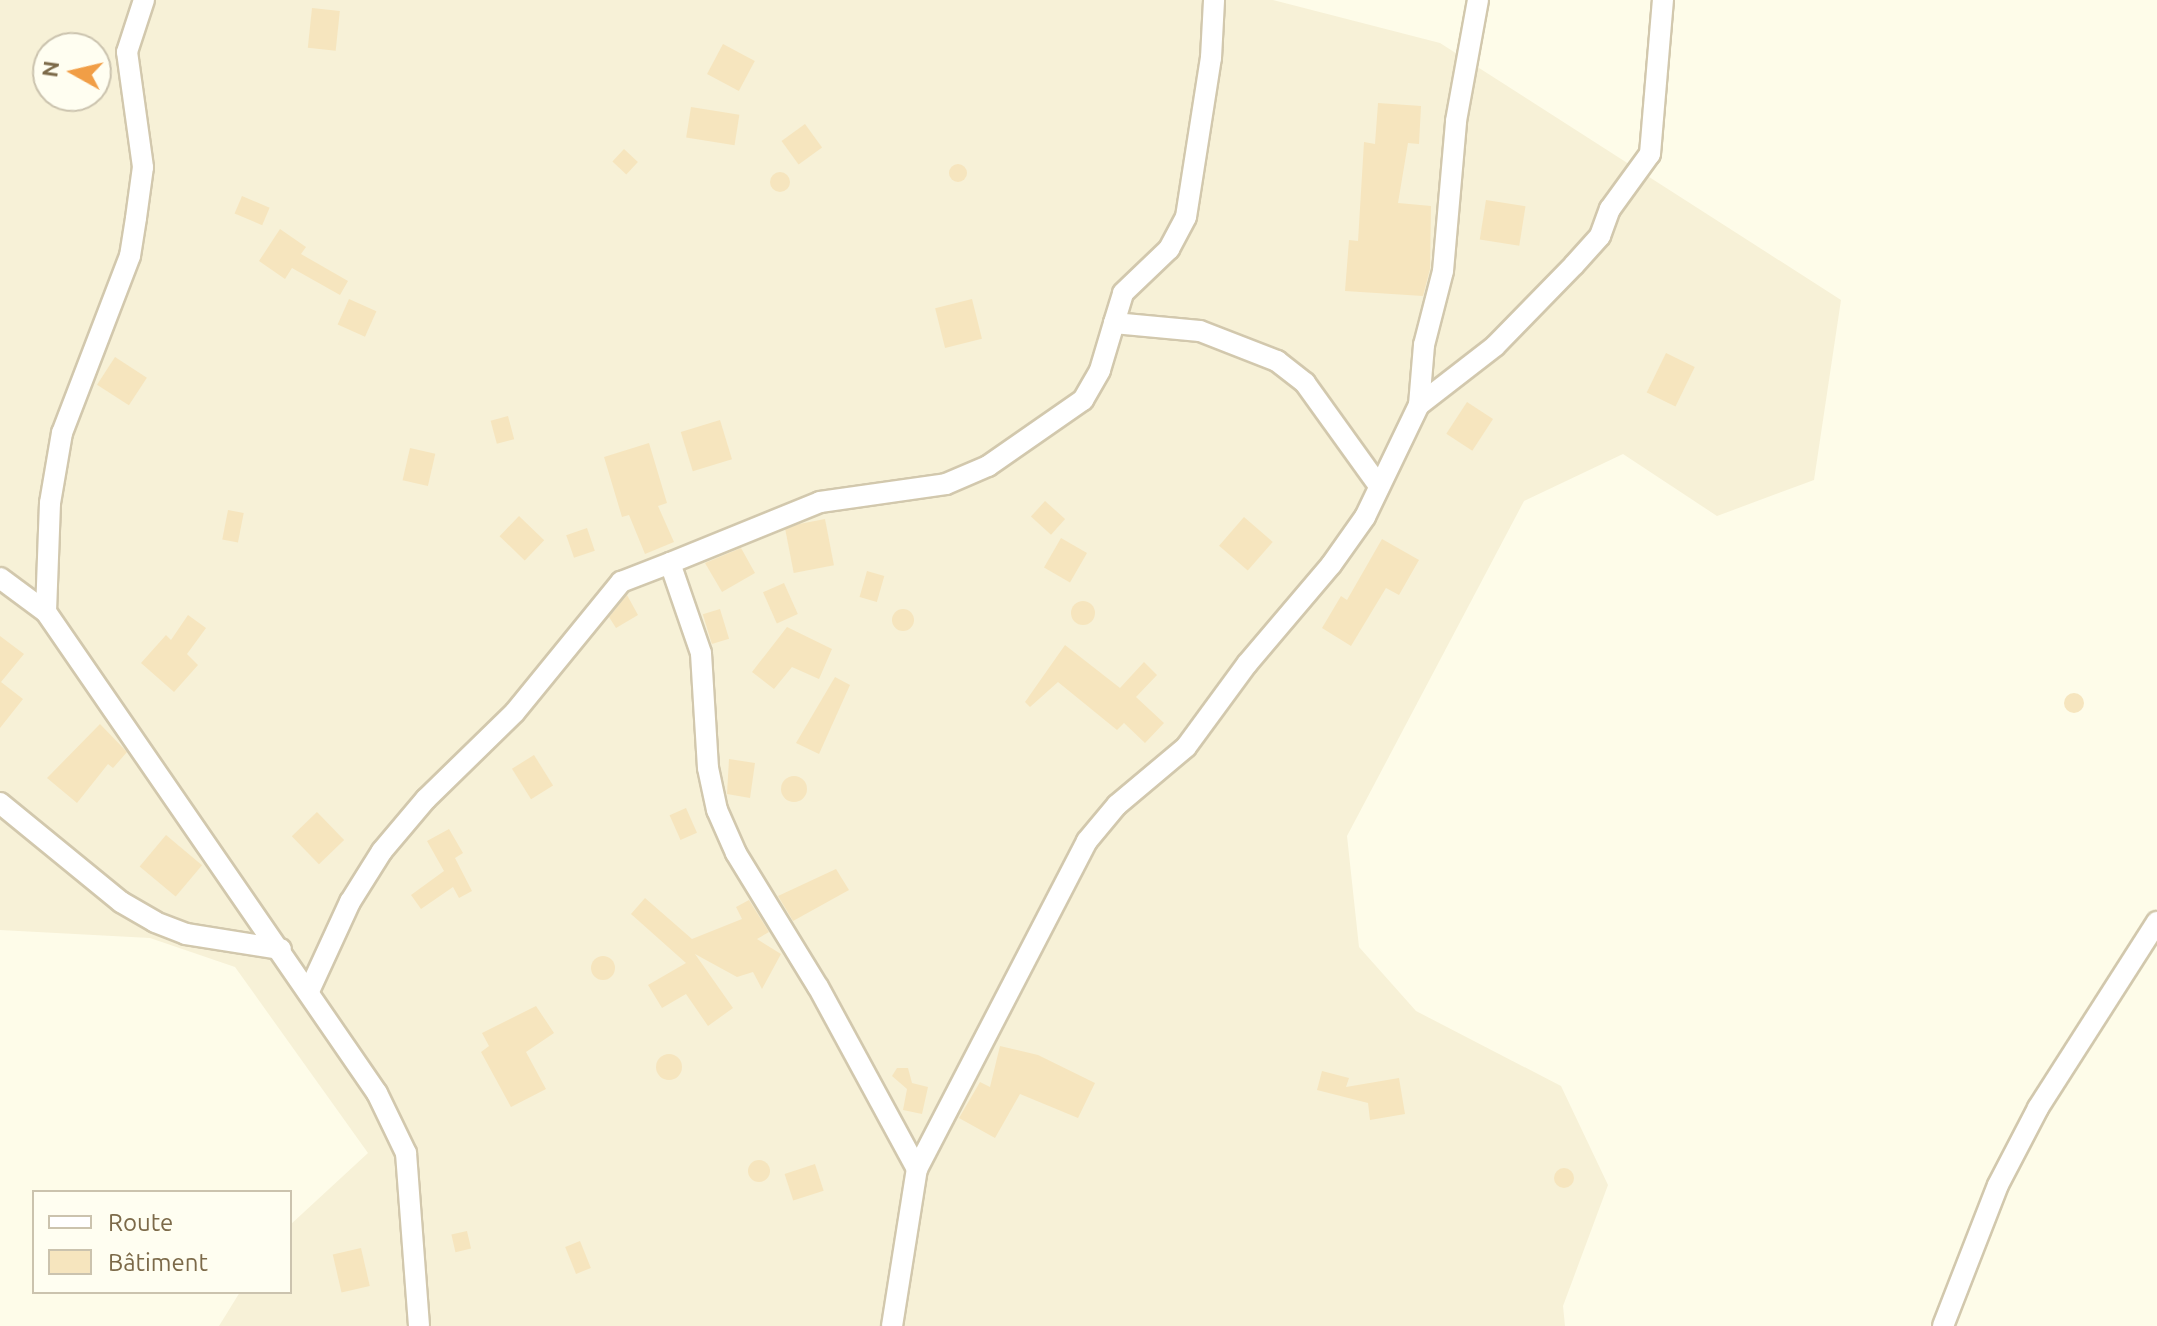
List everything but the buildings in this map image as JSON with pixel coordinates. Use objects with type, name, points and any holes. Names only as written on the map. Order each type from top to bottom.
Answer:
[{"type":"street","points":[[46,612],[50,503],[62,433],[130,256],[143,167],[127,52],[144,0]]},
{"type":"street","points":[[309,991],[350,902],[417,810],[515,712],[621,582],[820,502],[946,484],[988,466],[1083,400],[1100,370],[1123,293],[1169,249],[1186,217],[1211,58],[1214,0]]},
{"type":"street","points":[[892,1326],[917,1169],[1087,841],[1117,805],[1186,747],[1247,664],[1331,565],[1365,517],[1419,405],[1424,345],[1443,271],[1456,121],[1478,0]]},
{"type":"street","points":[[1419,405],[1495,346],[1574,265],[1600,236],[1610,209],[1650,154],[1663,0]]},
{"type":"street","points":[[1114,323],[1200,331],[1277,361],[1305,383],[1379,486]]},
{"type":"street","points":[[670,563],[701,653],[708,768],[717,810],[736,853],[818,987],[917,1169]]},
{"type":"street","points":[[0,578],[46,612],[281,949],[377,1093],[406,1153],[419,1326]]},
{"type":"street","points":[[0,803],[121,902],[155,922],[186,934],[281,949]]},
{"type":"street","points":[[1943,1326],[1998,1185],[2038,1108],[2157,922]]},
{"type":"shaded area","points":[[0,0],[1273,0],[1440,43],[1841,300],[1814,480],[1717,516],[1623,454],[1524,501],[1347,836],[1359,947],[1416,1011],[1561,1086],[1608,1185],[1563,1306],[1565,1326],[219,1326],[239,1294],[292,1294],[292,1223],[368,1153],[235,967],[150,938],[0,930]]}]
